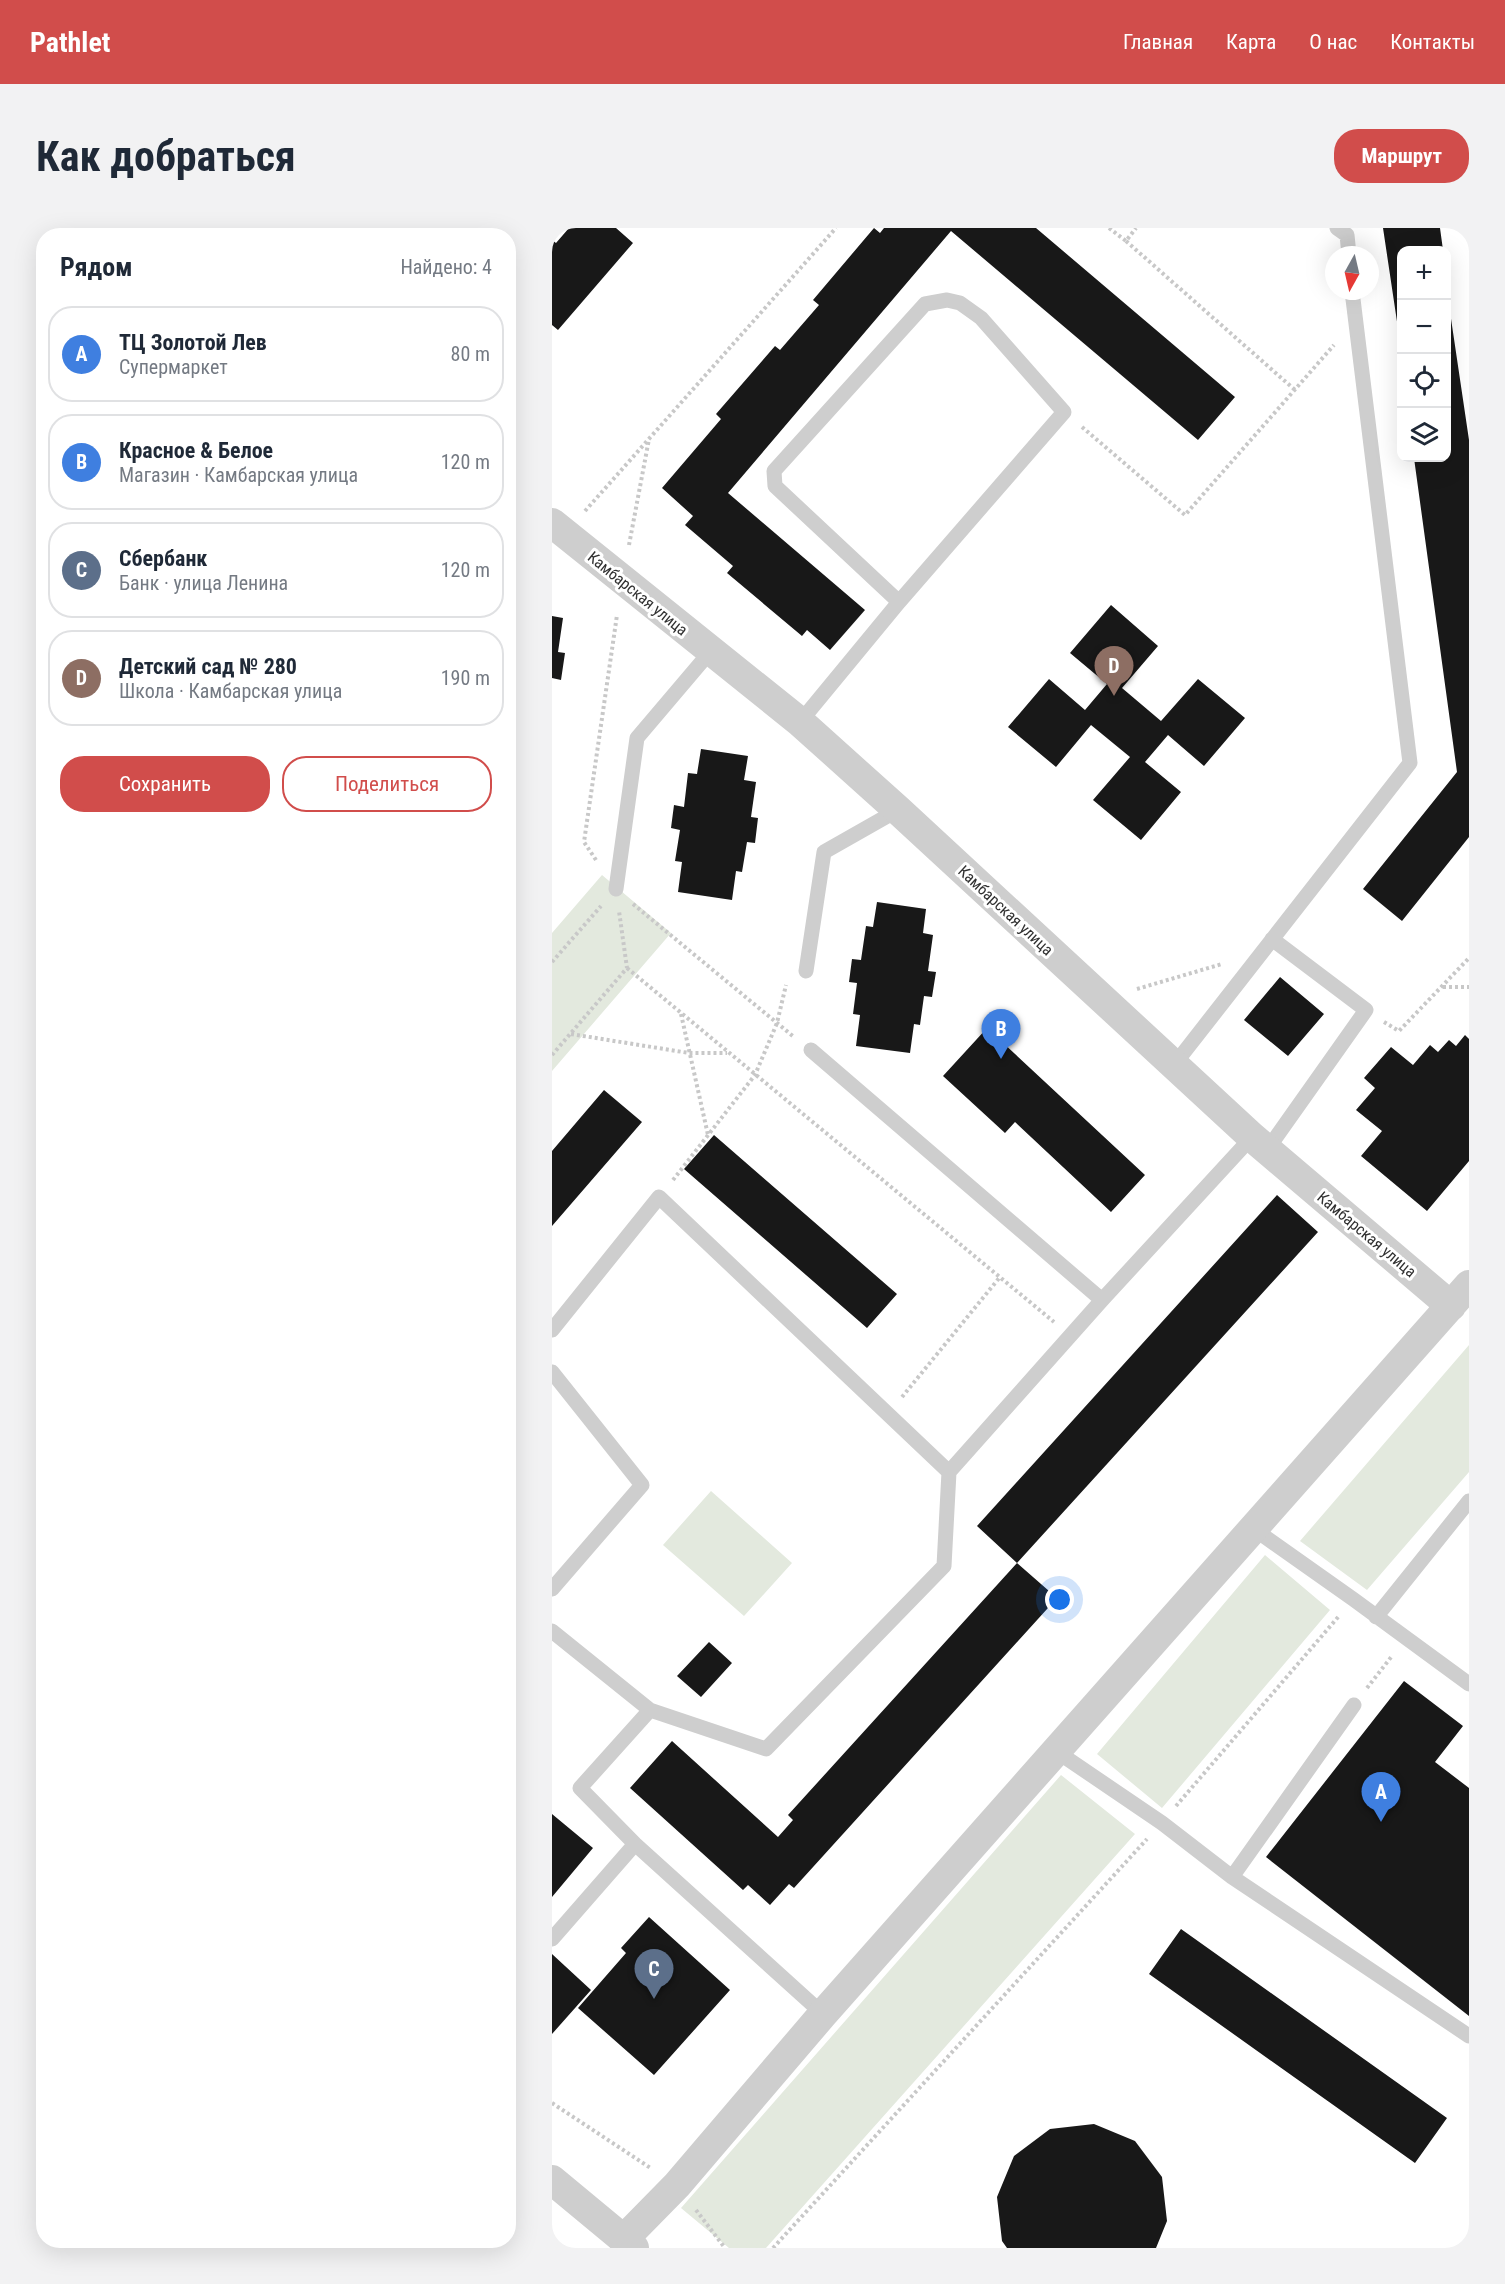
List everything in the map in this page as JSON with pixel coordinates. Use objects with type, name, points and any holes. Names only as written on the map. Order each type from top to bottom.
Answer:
[{"type":"street","name":"Камбарская улица","points":[[559,528],[710,652],[800,722],[1260,1144],[1460,1296]]},
{"type":"street","points":[[552,2180],[628,2244],[823,2014],[1460,1296]]},
{"type":"lane","points":[[1337,228],[1347,236],[1348,246]]},
{"type":"lane","points":[[800,722],[899,602],[1064,412],[981,318],[960,303],[947,300],[925,304],[774,471],[775,486],[899,602]]},
{"type":"lane","points":[[1174,1065],[1410,763],[1353,300]]},
{"type":"lane","points":[[616,889],[637,738],[710,652]]},
{"type":"lane","points":[[806,971],[824,852],[898,810]]},
{"type":"lane","points":[[552,1631],[650,1710],[766,1749],[944,1566],[949,1472],[1102,1300],[1260,1144],[1366,1011],[1272,939]]},
{"type":"lane","points":[[811,1050],[1102,1300]]},
{"type":"lane","points":[[552,1330],[659,1197],[949,1472]]},
{"type":"lane","points":[[552,1372],[642,1485],[552,1589]]},
{"type":"lane","points":[[1376,1617],[1469,1501]]},
{"type":"lane","points":[[1254,1529],[1469,1684]]},
{"type":"lane","points":[[1232,1877],[1354,1705]]},
{"type":"lane","points":[[650,1710],[580,1788],[635,1844],[823,2014]]},
{"type":"lane","points":[[1056,1751],[1162,1823],[1232,1877],[1469,2036]]},
{"type":"lane","points":[[552,1939],[635,1844]]},
{"type":"path","points":[[559,528],[650,439],[836,228]]},
{"type":"path","points":[[1109,228],[1295,390]]},
{"type":"path","points":[[1126,241],[1136,228]]},
{"type":"path","points":[[1064,412],[1185,514],[1355,322]]},
{"type":"path","points":[[650,439],[622,580],[584,842],[616,889],[811,1050]]},
{"type":"path","points":[[552,962],[616,889]]},
{"type":"path","points":[[616,889],[627,968],[1071,1336]]},
{"type":"path","points":[[1103,999],[1263,952]]},
{"type":"path","points":[[1366,1011],[1399,1032],[1469,958]]},
{"type":"path","points":[[552,1055],[627,968]]},
{"type":"path","points":[[659,1197],[755,1075],[777,1023],[790,969],[806,971]]},
{"type":"path","points":[[1442,987],[1469,987]]},
{"type":"path","points":[[681,1013],[708,1136]]},
{"type":"path","points":[[570,1034],[689,1053],[728,1053]]},
{"type":"path","points":[[888,1414],[1000,1277]]},
{"type":"path","points":[[773,2248],[1162,1823],[1353,1599]]},
{"type":"path","points":[[1354,1705],[1405,1638]]},
{"type":"path","points":[[552,2103],[677,2186],[725,2248]]},
{"type":"shaded area","points":[[602,875],[671,933],[552,1071],[552,933]]},
{"type":"shaded area","points":[[1469,1345],[1469,1472],[1367,1590],[1300,1541]]},
{"type":"shaded area","points":[[711,1491],[792,1563],[744,1616],[663,1545]]},
{"type":"shaded area","points":[[1265,1555],[1330,1610],[1162,1808],[1097,1754]]},
{"type":"shaded area","points":[[1061,1775],[1135,1834],[766,2248],[729,2248],[681,2208]]},
{"type":"building","points":[[569,228],[616,228],[633,243],[558,330],[552,325],[552,240],[556,243]]},
{"type":"building","points":[[874,228],[880,233],[884,228],[1036,228],[1235,397],[1198,440],[951,231],[728,493],[865,610],[830,650],[807,630],[802,636],[727,573],[733,566],[685,525],[693,516],[662,488],[721,419],[716,414],[775,346],[780,350],[819,305],[813,300]]},
{"type":"building","points":[[1383,228],[1440,228],[1442,246],[1397,246],[1397,322]]},
{"type":"building","points":[[1451,319],[1469,440],[1469,837],[1402,921],[1363,889],[1457,772],[1415,462],[1451,462]]},
{"type":"building","points":[[1111,605],[1158,646],[1122,688],[1161,721],[1198,679],[1245,718],[1204,766],[1168,735],[1145,762],[1181,792],[1141,840],[1093,800],[1130,757],[1091,725],[1056,767],[1008,727],[1049,679],[1085,710],[1107,684],[1070,653]]},
{"type":"building","points":[[552,616],[563,618],[558,652],[565,653],[561,680],[552,678]]},
{"type":"building","points":[[701,749],[748,756],[744,780],[756,782],[751,817],[758,818],[755,843],[747,842],[742,872],[736,871],[732,900],[678,892],[682,862],[675,861],[680,830],[671,828],[674,805],[684,807],[688,773],[697,774]]},
{"type":"building","points":[[877,902],[926,909],[923,933],[933,935],[928,971],[936,972],[932,997],[924,996],[920,1025],[914,1024],[910,1053],[856,1046],[860,1015],[853,1014],[857,983],[849,982],[852,959],[861,960],[866,926],[873,927]]},
{"type":"building","points":[[1280,977],[1324,1014],[1288,1056],[1244,1020]]},
{"type":"building","points":[[987,1028],[1145,1175],[1111,1212],[1015,1122],[1005,1133],[943,1076]]},
{"type":"building","points":[[1465,1035],[1469,1039],[1469,1161],[1427,1211],[1361,1156],[1382,1131],[1356,1110],[1375,1088],[1364,1078],[1391,1047],[1413,1065],[1430,1045],[1438,1052],[1449,1040],[1456,1046]]},
{"type":"building","points":[[604,1090],[642,1122],[552,1226],[552,1151]]},
{"type":"building","points":[[714,1135],[897,1294],[867,1328],[684,1169]]},
{"type":"building","points":[[1277,1195],[1318,1232],[1017,1563],[977,1526]]},
{"type":"building","points":[[1017,1563],[1057,1598],[794,1888],[789,1884],[770,1905],[748,1885],[743,1890],[630,1788],[672,1741],[778,1837],[793,1820],[788,1815]]},
{"type":"building","points":[[709,1642],[732,1663],[701,1697],[677,1676]]},
{"type":"building","points":[[1404,1681],[1463,1726],[1435,1762],[1469,1788],[1469,2016],[1266,1857]]},
{"type":"building","points":[[552,1814],[593,1848],[552,1897]]},
{"type":"building","points":[[649,1917],[730,1990],[654,2075],[578,2008],[626,1953],[621,1948]]},
{"type":"building","points":[[1181,1929],[1447,2118],[1415,2163],[1149,1974]]},
{"type":"building","points":[[552,1954],[591,1990],[552,2034]]},
{"type":"building","points":[[1094,2124],[1135,2141],[1162,2177],[1167,2221],[1156,2248],[1007,2248],[1002,2241],[997,2197],[1014,2156],[1050,2129]]},
{"type":"place","name":"Детский сад № 280","points":[[1114,696]]},
{"type":"place","name":"Красное & Белое","points":[[1001,1059]]},
{"type":"place","name":"ТЦ Золотой Лев","points":[[1381,1822]]},
{"type":"place","name":"Сбербанк","points":[[654,1999]]}]
